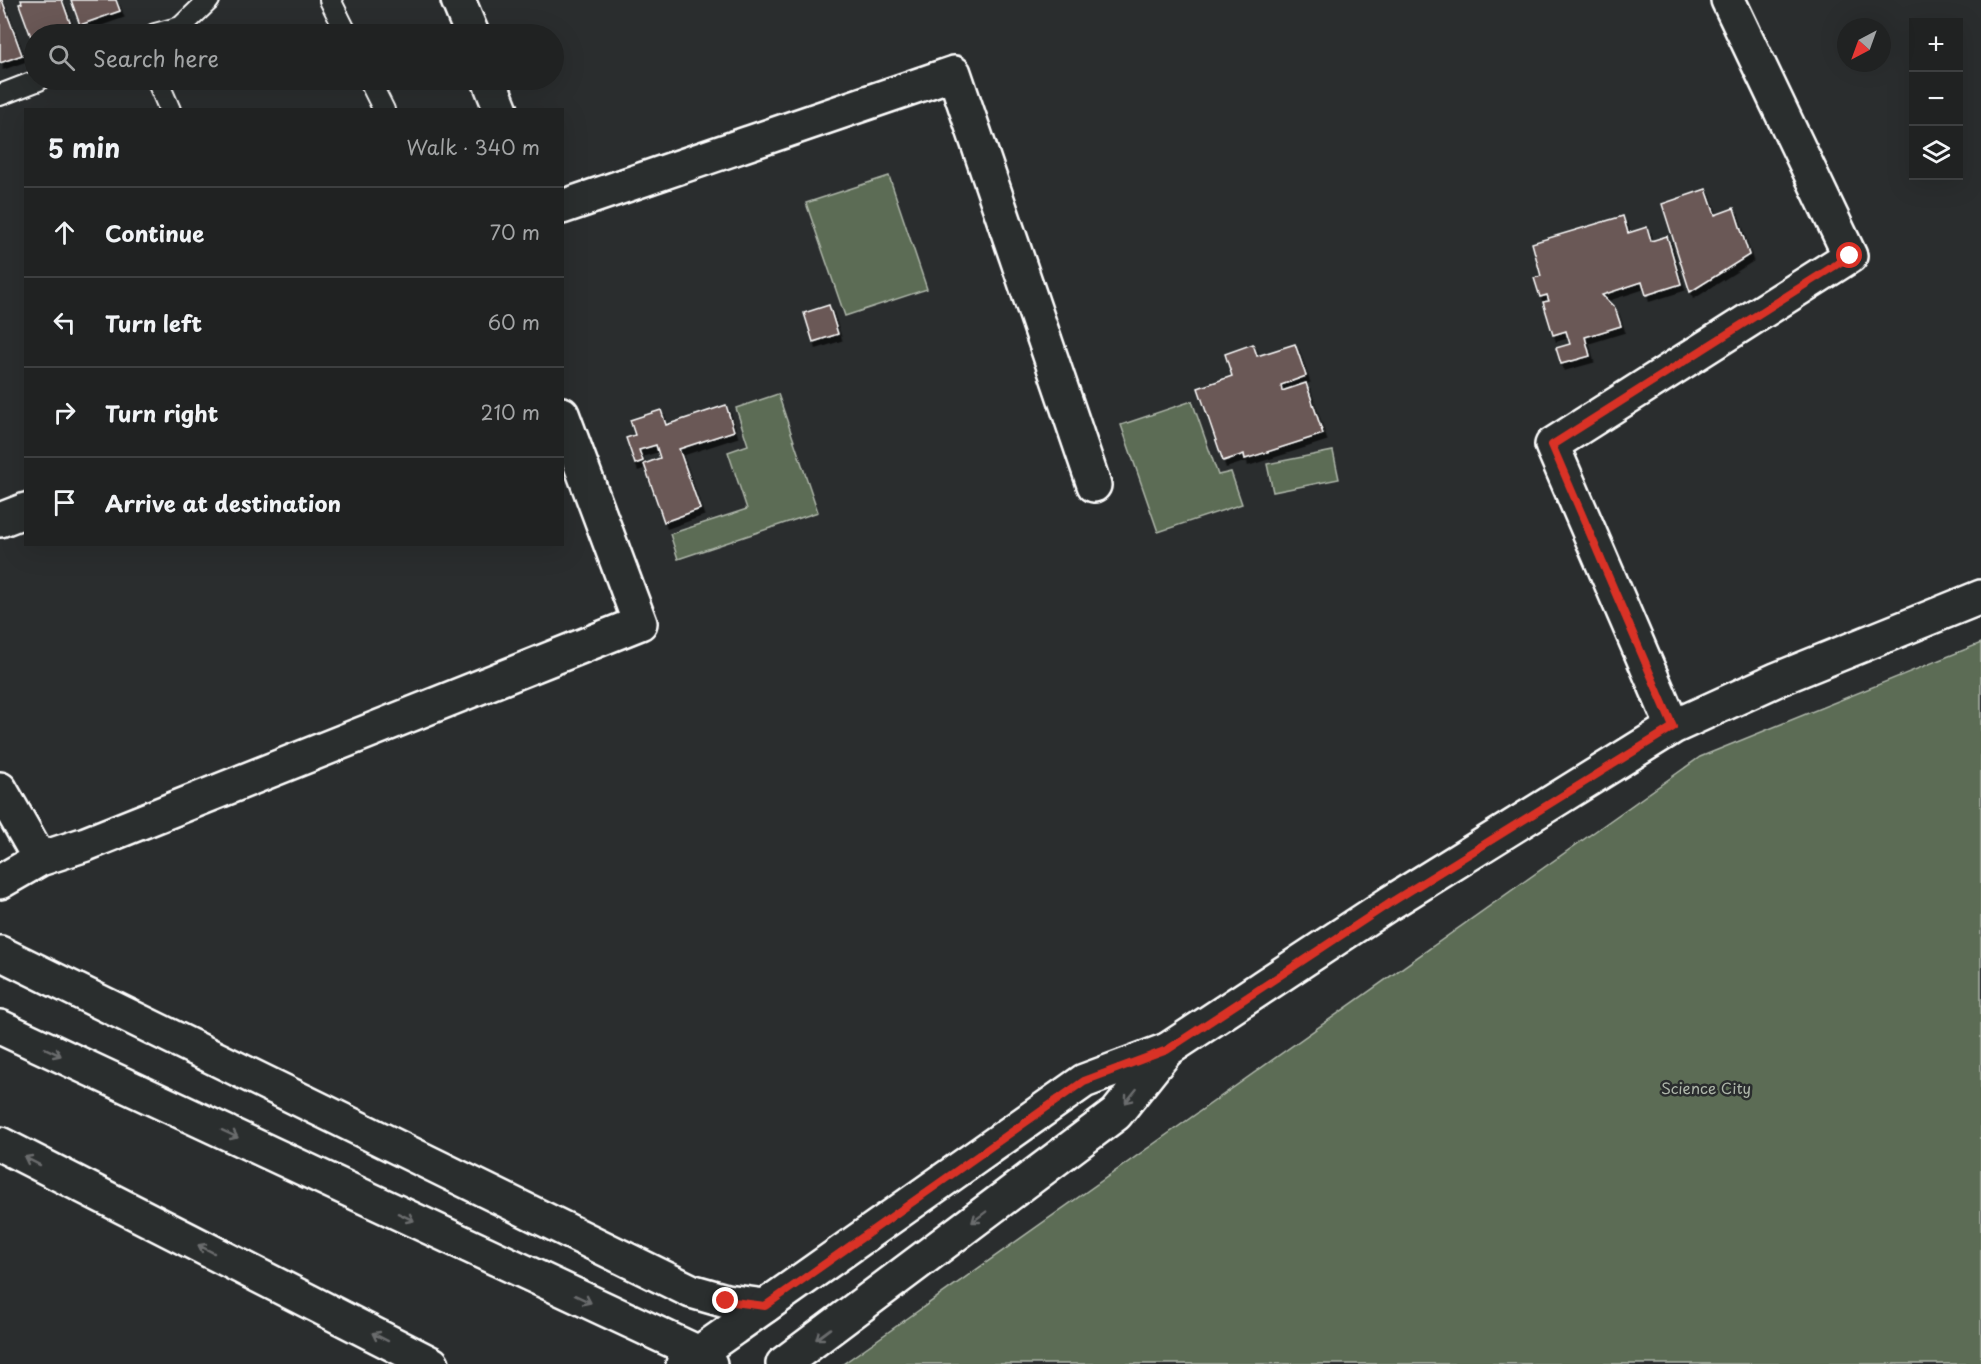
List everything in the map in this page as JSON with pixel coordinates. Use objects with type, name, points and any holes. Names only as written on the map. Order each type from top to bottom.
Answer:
[{"type":"street","points":[[459,0],[468,24]]},
{"type":"street","points":[[1673,727],[1552,445],[1850,256],[1728,0]]},
{"type":"street","points":[[564,206],[954,73],[1094,485]]},
{"type":"street","points":[[493,90],[500,108]]},
{"type":"street","points":[[0,882],[40,860],[86,844],[639,623],[564,419]]},
{"type":"street","points":[[0,520],[24,511]]},
{"type":"street","points":[[0,1027],[698,1360],[765,1306],[1084,1081],[1167,1050],[1390,903],[1673,727],[1778,679],[1981,597]]},
{"type":"street","points":[[0,789],[40,860]]},
{"type":"street","points":[[0,953],[691,1291],[726,1301],[765,1306]]},
{"type":"street","points":[[783,1364],[1116,1114],[1167,1050]]},
{"type":"street","points":[[0,1144],[432,1364]]},
{"type":"lane","points":[[184,24],[209,0]]},
{"type":"lane","points":[[330,0],[342,24]]},
{"type":"lane","points":[[0,95],[24,86]]},
{"type":"lane","points":[[162,90],[169,108]]},
{"type":"lane","points":[[374,90],[383,108]]},
{"type":"green space","points":[[889,176],[927,289],[845,316],[806,203]]},
{"type":"green space","points":[[778,394],[818,512],[678,559],[670,534],[747,509],[728,452],[748,445],[736,408]]},
{"type":"green space","points":[[1192,401],[1218,475],[1231,472],[1242,504],[1158,532],[1121,425]]},
{"type":"green space","points":[[1333,451],[1339,479],[1273,492],[1267,464]]},
{"type":"green space","name":"Science City","points":[[1981,643],[1981,1364],[843,1364],[1700,757]]},
{"type":"building","points":[[0,0],[2,0],[22,55],[0,63]]},
{"type":"building","points":[[21,0],[62,0],[71,24],[26,24],[19,4],[22,3]]},
{"type":"building","points":[[71,0],[116,0],[120,11],[80,24]]},
{"type":"building","points":[[1706,189],[1715,215],[1734,208],[1749,255],[1690,292],[1662,204]]},
{"type":"building","points":[[1623,216],[1628,233],[1647,227],[1651,241],[1667,236],[1681,284],[1646,295],[1642,282],[1602,295],[1615,308],[1621,326],[1585,337],[1590,356],[1561,364],[1556,348],[1570,344],[1566,331],[1553,335],[1543,302],[1549,301],[1547,295],[1540,297],[1534,278],[1541,276],[1532,243]]},
{"type":"building","points":[[829,305],[838,334],[813,342],[804,313]]},
{"type":"building","points":[[1253,344],[1257,356],[1295,344],[1306,376],[1281,385],[1282,391],[1306,383],[1323,434],[1245,459],[1244,454],[1223,461],[1198,388],[1232,376],[1225,354]]},
{"type":"building","points":[[726,405],[734,431],[679,449],[700,509],[664,522],[644,464],[660,458],[656,445],[639,450],[643,461],[635,464],[626,438],[635,435],[630,420],[661,410],[666,425]]},
{"type":"route","points":[[726,1301],[765,1306],[1084,1081],[1167,1050],[1390,903],[1673,727],[1552,445],[1850,256]]}]
